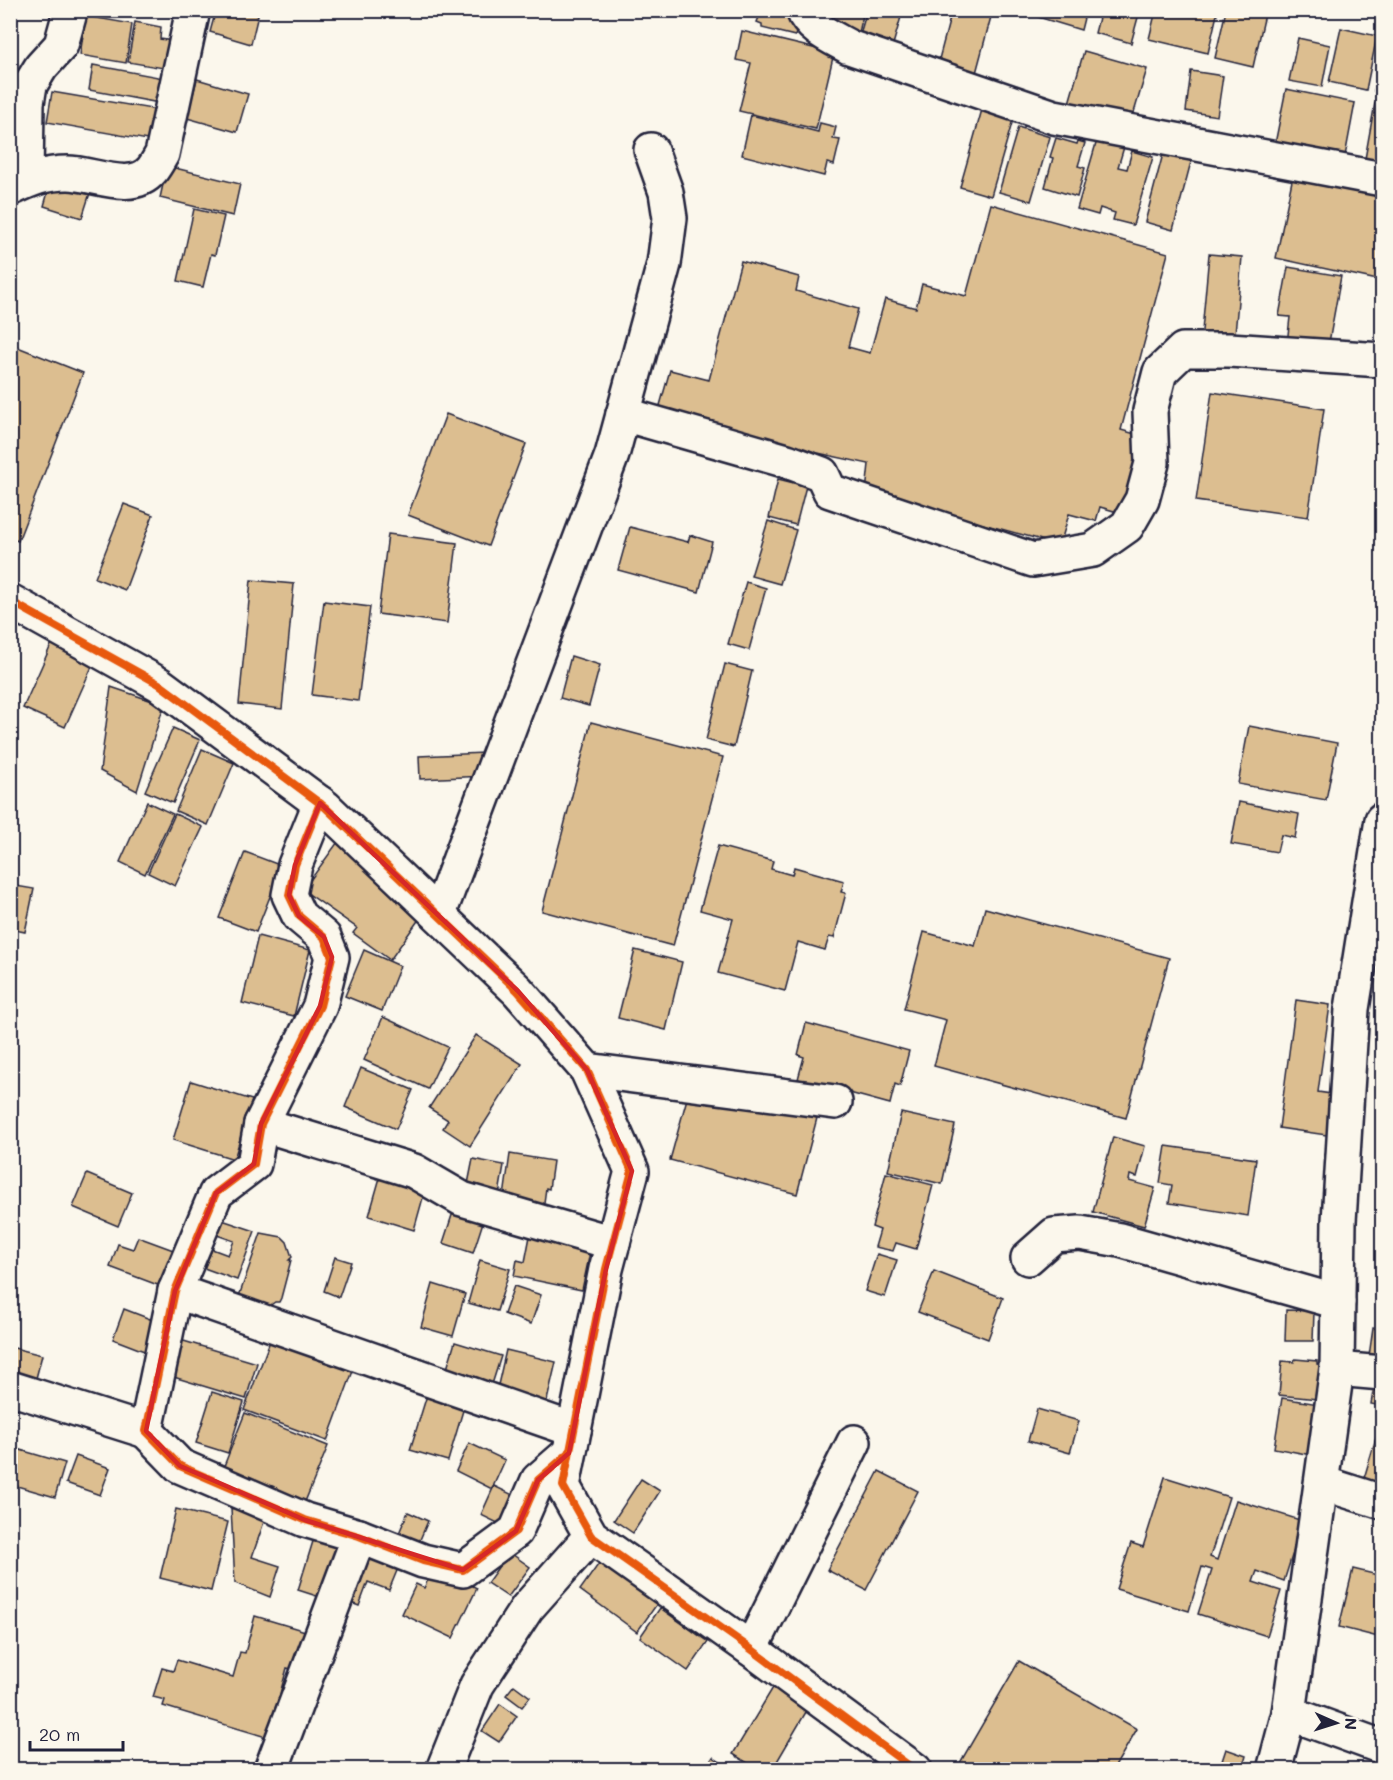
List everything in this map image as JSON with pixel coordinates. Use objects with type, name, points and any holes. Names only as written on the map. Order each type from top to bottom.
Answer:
[{"type":"street","points":[[67,10],[69,16],[61,45],[41,67],[30,85],[18,185],[41,175],[70,173],[123,181],[142,178],[152,171],[162,154],[193,10]]},
{"type":"street","points":[[803,10],[806,18],[849,47],[1054,117],[1383,179]]},
{"type":"street","points":[[439,915],[612,455],[663,264],[669,218],[666,192],[651,150]]},
{"type":"street","points":[[622,414],[787,461],[822,474],[830,491],[1033,560],[1093,550],[1127,526],[1142,500],[1152,463],[1150,411],[1160,372],[1183,351],[1229,350],[1383,360]]},
{"type":"street","points":[[10,601],[159,684],[320,803],[518,991],[587,1070],[632,1171],[606,1269],[563,1486],[591,1536],[751,1649],[915,1770]]},
{"type":"street","points":[[146,1431],[175,1292],[216,1193],[254,1164],[261,1124],[320,1006],[332,957],[324,937],[299,916],[288,895],[295,865],[320,803]]},
{"type":"street","points":[[1274,1770],[1289,1713],[1337,1369],[1338,1221],[1352,1009],[1374,925],[1383,820]]},
{"type":"street","points":[[587,1070],[835,1102]]},
{"type":"street","points":[[261,1124],[414,1171],[462,1199],[613,1243]]},
{"type":"street","points":[[1028,1258],[1054,1235],[1080,1233],[1120,1240],[1338,1302]]},
{"type":"street","points":[[175,1292],[572,1441]]},
{"type":"street","points":[[1337,1369],[1383,1374]]},
{"type":"street","points":[[10,1388],[146,1431],[180,1466],[305,1520],[359,1536],[423,1561],[463,1570],[516,1531],[538,1480],[572,1441]]},
{"type":"street","points":[[751,1649],[854,1442]]},
{"type":"street","points":[[1322,1483],[1383,1502]]},
{"type":"street","points":[[271,1770],[359,1536]]},
{"type":"street","points":[[443,1770],[477,1685],[527,1608],[591,1536]]},
{"type":"street","points":[[1289,1713],[1383,1747]]},
{"type":"highlighted area","points":[[320,803],[518,991],[587,1070],[632,1171],[606,1269],[569,1453],[538,1480],[516,1531],[463,1570],[305,1520],[180,1466],[146,1431],[175,1291],[216,1193],[254,1164],[261,1124],[320,1006],[332,957],[324,937],[299,916],[289,895],[295,865]]},
{"type":"building","points":[[216,10],[242,10],[258,15],[251,44],[210,32]]},
{"type":"building","points":[[754,10],[795,10],[800,17],[795,36],[762,28],[762,24],[757,22],[759,17],[753,16]]},
{"type":"building","points":[[818,10],[864,10],[859,33],[815,23]]},
{"type":"building","points":[[867,10],[903,10],[892,48],[859,38]]},
{"type":"building","points":[[952,10],[982,10],[992,13],[976,73],[938,63]]},
{"type":"building","points":[[1040,10],[1086,10],[1081,30],[1038,17]]},
{"type":"building","points":[[1101,10],[1140,10],[1131,43],[1095,33]]},
{"type":"building","points":[[1156,10],[1218,10],[1208,53],[1149,39]]},
{"type":"building","points":[[1226,10],[1266,10],[1253,67],[1215,58]]},
{"type":"building","points":[[86,16],[132,24],[126,63],[80,55]]},
{"type":"building","points":[[135,22],[161,27],[160,39],[180,42],[175,70],[128,62]]},
{"type":"building","points":[[1341,28],[1377,36],[1366,90],[1329,82]]},
{"type":"building","points":[[742,31],[834,53],[816,129],[739,111],[751,63],[736,60]]},
{"type":"building","points":[[1298,38],[1330,45],[1322,87],[1289,81]]},
{"type":"building","points":[[1084,51],[1147,69],[1129,129],[1067,110]]},
{"type":"building","points":[[1382,54],[1382,93],[1374,91]]},
{"type":"building","points":[[93,65],[169,79],[165,104],[89,90]]},
{"type":"building","points":[[1191,71],[1223,76],[1217,116],[1186,111]]},
{"type":"building","points":[[197,79],[248,94],[237,132],[187,118]]},
{"type":"building","points":[[1286,89],[1355,103],[1343,167],[1273,154]]},
{"type":"building","points":[[52,92],[158,110],[153,141],[47,122]]},
{"type":"building","points":[[1375,103],[1382,105],[1382,173],[1363,170]]},
{"type":"building","points":[[983,106],[1014,116],[991,196],[960,187]]},
{"type":"building","points":[[751,115],[818,132],[820,123],[836,127],[833,139],[840,140],[834,165],[827,163],[824,176],[742,155]]},
{"type":"building","points":[[1018,127],[1050,137],[1031,201],[999,192]]},
{"type":"building","points":[[1056,138],[1077,144],[1078,141],[1085,143],[1078,166],[1085,168],[1077,197],[1045,187]]},
{"type":"building","points":[[1097,140],[1124,147],[1118,167],[1127,169],[1132,151],[1153,157],[1133,225],[1113,220],[1115,213],[1100,208],[1098,215],[1077,209]]},
{"type":"building","points":[[1164,150],[1192,158],[1173,230],[1145,222]]},
{"type":"building","points":[[167,166],[240,184],[233,216],[160,198]]},
{"type":"building","points":[[1294,171],[1382,190],[1382,281],[1276,258]]},
{"type":"building","points":[[52,178],[91,190],[82,218],[44,206]]},
{"type":"building","points":[[991,204],[1168,253],[1121,430],[1142,436],[1121,513],[1100,507],[1096,521],[1069,514],[1060,545],[866,492],[869,464],[818,453],[659,409],[670,370],[709,380],[741,261],[799,277],[796,291],[858,309],[848,347],[870,353],[885,299],[916,308],[922,284],[966,296]]},
{"type":"building","points":[[194,209],[224,216],[215,255],[211,254],[203,287],[178,281]]},
{"type":"building","points":[[1209,254],[1242,257],[1234,345],[1201,342]]},
{"type":"building","points":[[1288,267],[1341,276],[1328,348],[1287,344],[1290,317],[1279,316]]},
{"type":"building","points":[[10,344],[83,373],[18,541],[10,538]]},
{"type":"building","points":[[1212,392],[1324,409],[1308,517],[1196,501]]},
{"type":"building","points":[[446,414],[526,444],[488,546],[408,515]]},
{"type":"building","points":[[778,479],[806,486],[796,525],[769,518]]},
{"type":"building","points":[[124,504],[153,515],[125,590],[95,578]]},
{"type":"building","points":[[768,521],[796,530],[780,584],[751,576]]},
{"type":"building","points":[[630,527],[688,542],[690,535],[712,542],[699,592],[618,570]]},
{"type":"building","points":[[388,534],[457,543],[447,623],[378,614]]},
{"type":"building","points":[[251,580],[294,584],[282,709],[239,704]]},
{"type":"building","points":[[746,582],[766,588],[749,650],[728,644]]},
{"type":"building","points":[[324,601],[370,607],[358,701],[312,695]]},
{"type":"building","points":[[52,643],[94,662],[65,727],[23,708]]},
{"type":"building","points":[[571,656],[600,665],[589,706],[560,698]]},
{"type":"building","points":[[725,664],[752,671],[734,747],[706,740]]},
{"type":"building","points":[[111,687],[164,705],[137,791],[100,771]]},
{"type":"building","points":[[591,722],[723,757],[673,946],[542,911]]},
{"type":"building","points":[[1249,726],[1337,743],[1326,800],[1238,784]]},
{"type":"building","points":[[173,728],[200,740],[173,803],[145,791]]},
{"type":"building","points":[[202,749],[234,763],[208,825],[176,811]]},
{"type":"building","points":[[484,753],[485,776],[420,779],[419,756]]},
{"type":"building","points":[[147,802],[173,814],[145,874],[120,862]]},
{"type":"building","points":[[1239,802],[1299,814],[1295,838],[1281,835],[1277,852],[1231,844]]},
{"type":"building","points":[[175,814],[203,827],[175,886],[148,873]]},
{"type":"building","points":[[340,839],[422,915],[390,960],[353,933],[357,928],[303,890]]},
{"type":"building","points":[[718,846],[773,861],[771,869],[792,875],[794,867],[844,881],[841,892],[846,893],[834,938],[829,937],[825,950],[798,942],[785,991],[718,973],[733,919],[700,910]]},
{"type":"building","points":[[245,852],[282,866],[256,932],[219,918]]},
{"type":"building","points":[[10,885],[34,889],[25,932],[10,929]]},
{"type":"building","points":[[985,908],[1169,958],[1126,1118],[934,1066],[946,1020],[904,1009],[924,932],[975,946]]},
{"type":"building","points":[[258,936],[310,950],[294,1016],[242,1003]]},
{"type":"building","points":[[364,950],[400,966],[382,1011],[345,996]]},
{"type":"building","points":[[635,950],[682,962],[666,1030],[618,1018]]},
{"type":"building","points":[[1296,1000],[1330,1005],[1318,1092],[1338,1095],[1333,1136],[1279,1128]]},
{"type":"building","points":[[383,1017],[448,1047],[428,1089],[364,1060]]},
{"type":"building","points":[[806,1023],[909,1051],[900,1086],[895,1084],[890,1104],[798,1079],[804,1057],[798,1055]]},
{"type":"building","points":[[476,1035],[522,1064],[470,1146],[443,1128],[448,1120],[429,1108]]},
{"type":"building","points":[[361,1068],[413,1090],[396,1129],[345,1107]]},
{"type":"building","points":[[191,1081],[252,1100],[234,1159],[173,1140]]},
{"type":"building","points":[[691,1084],[817,1118],[797,1194],[670,1160]]},
{"type":"building","points":[[901,1113],[955,1125],[942,1184],[888,1171]]},
{"type":"building","points":[[1113,1137],[1145,1146],[1137,1177],[1130,1175],[1129,1181],[1155,1188],[1144,1226],[1093,1212]]},
{"type":"building","points":[[1166,1146],[1256,1159],[1248,1216],[1169,1203],[1172,1185],[1160,1183]]},
{"type":"building","points":[[510,1154],[553,1161],[543,1210],[503,1204]]},
{"type":"building","points":[[473,1159],[504,1165],[498,1200],[466,1194]]},
{"type":"building","points":[[383,1167],[426,1187],[414,1230],[369,1216]]},
{"type":"building","points":[[886,1173],[933,1185],[916,1249],[896,1243],[893,1251],[875,1247],[880,1230],[872,1227]]},
{"type":"building","points":[[87,1174],[132,1193],[118,1226],[73,1207]]},
{"type":"building","points":[[454,1209],[484,1219],[473,1253],[443,1243]]},
{"type":"building","points":[[222,1220],[255,1231],[237,1280],[204,1268],[212,1249],[228,1255],[234,1241],[217,1235]]},
{"type":"building","points":[[531,1231],[592,1243],[582,1290],[514,1276],[517,1260],[525,1262]]},
{"type":"building","points":[[261,1233],[282,1237],[287,1242],[292,1257],[289,1260],[291,1260],[279,1302],[265,1309],[238,1299]]},
{"type":"building","points":[[138,1237],[176,1251],[163,1287],[110,1267],[118,1244],[133,1249]]},
{"type":"building","points":[[877,1254],[897,1260],[885,1297],[865,1291]]},
{"type":"building","points":[[335,1257],[351,1262],[339,1297],[324,1291]]},
{"type":"building","points":[[480,1260],[510,1269],[497,1311],[468,1303]]},
{"type":"building","points":[[934,1271],[1003,1298],[988,1339],[918,1312]]},
{"type":"building","points":[[433,1284],[465,1294],[453,1336],[421,1327]]},
{"type":"building","points":[[514,1286],[541,1295],[531,1324],[504,1314]]},
{"type":"building","points":[[124,1309],[163,1324],[152,1354],[113,1339]]},
{"type":"building","points":[[1286,1310],[1314,1311],[1313,1341],[1285,1341]]},
{"type":"building","points":[[1373,1328],[1382,1329],[1382,1357],[1369,1356]]},
{"type":"building","points":[[177,1339],[257,1363],[246,1399],[167,1375]]},
{"type":"building","points":[[270,1341],[353,1371],[327,1441],[244,1410]]},
{"type":"building","points":[[455,1342],[501,1356],[488,1397],[443,1382]]},
{"type":"building","points":[[10,1347],[42,1355],[33,1390],[10,1384]]},
{"type":"building","points":[[506,1350],[556,1362],[545,1409],[495,1398]]},
{"type":"building","points":[[1295,1359],[1317,1361],[1317,1364],[1330,1366],[1327,1400],[1279,1395],[1282,1361],[1294,1362]]},
{"type":"building","points":[[1375,1380],[1382,1381],[1382,1406],[1371,1404]]},
{"type":"building","points":[[212,1392],[244,1402],[228,1453],[196,1443]]},
{"type":"building","points":[[427,1395],[464,1407],[448,1461],[410,1450]]},
{"type":"building","points":[[1282,1398],[1325,1405],[1317,1456],[1274,1448]]},
{"type":"building","points":[[1382,1406],[1382,1428],[1378,1427]]},
{"type":"building","points":[[1037,1409],[1079,1421],[1070,1453],[1028,1441]]},
{"type":"building","points":[[245,1413],[328,1446],[302,1509],[220,1476]]},
{"type":"building","points":[[1376,1438],[1382,1440],[1382,1491],[1362,1485]]},
{"type":"building","points":[[469,1443],[505,1460],[492,1489],[456,1471]]},
{"type":"building","points":[[10,1447],[65,1463],[55,1497],[10,1484]]},
{"type":"building","points":[[76,1456],[110,1468],[100,1495],[66,1483]]},
{"type":"building","points":[[879,1471],[918,1491],[866,1590],[827,1570]]},
{"type":"building","points":[[1165,1477],[1229,1497],[1210,1557],[1217,1560],[1236,1500],[1303,1521],[1284,1581],[1257,1571],[1253,1582],[1281,1591],[1267,1636],[1198,1614],[1212,1570],[1202,1567],[1189,1611],[1116,1589],[1131,1543],[1143,1547]]},
{"type":"building","points":[[641,1479],[660,1491],[633,1533],[614,1520]]},
{"type":"building","points":[[494,1486],[519,1498],[506,1527],[481,1515]]},
{"type":"building","points":[[231,1508],[265,1519],[252,1557],[280,1566],[270,1597],[235,1583]]},
{"type":"building","points":[[176,1509],[228,1522],[211,1591],[160,1578]]},
{"type":"building","points":[[408,1512],[428,1521],[419,1542],[399,1533]]},
{"type":"building","points":[[314,1538],[345,1549],[329,1600],[298,1590]]},
{"type":"building","points":[[363,1546],[401,1561],[389,1590],[368,1582],[359,1606],[341,1599]]},
{"type":"building","points":[[509,1552],[530,1567],[508,1597],[487,1583]]},
{"type":"building","points":[[600,1562],[657,1604],[637,1632],[580,1590]]},
{"type":"building","points":[[434,1567],[477,1588],[453,1638],[402,1614],[416,1584],[424,1588]]},
{"type":"building","points":[[1353,1569],[1382,1576],[1382,1638],[1339,1627]]},
{"type":"building","points":[[660,1608],[708,1642],[688,1671],[640,1637]]},
{"type":"building","points":[[255,1616],[312,1633],[301,1672],[287,1668],[278,1701],[287,1703],[276,1740],[163,1706],[165,1700],[153,1697],[162,1668],[173,1671],[177,1660],[233,1677],[240,1652],[245,1653]]},
{"type":"building","points":[[1019,1661],[1137,1729],[1113,1770],[960,1770],[957,1768]]},
{"type":"building","points":[[514,1685],[530,1697],[522,1707],[506,1695]]},
{"type":"building","points":[[774,1686],[809,1707],[772,1770],[759,1770],[733,1754]]},
{"type":"building","points":[[500,1704],[517,1716],[499,1742],[482,1731]]},
{"type":"building","points":[[1226,1749],[1246,1756],[1242,1770],[1219,1770]]},
{"type":"building","points":[[713,1757],[732,1770],[704,1770]]},
{"type":"cycle path","points":[[10,601],[159,684],[325,807],[518,991],[587,1070],[632,1171],[606,1269],[563,1486],[591,1536],[751,1649],[915,1770]]},
{"type":"cycle path","points":[[320,803],[295,865],[289,895],[299,916],[324,937],[332,957],[320,1006],[261,1124],[254,1164],[216,1193],[175,1291],[146,1431],[180,1466],[305,1520],[359,1536],[423,1561],[463,1570],[516,1531],[538,1480],[569,1453]]}]
